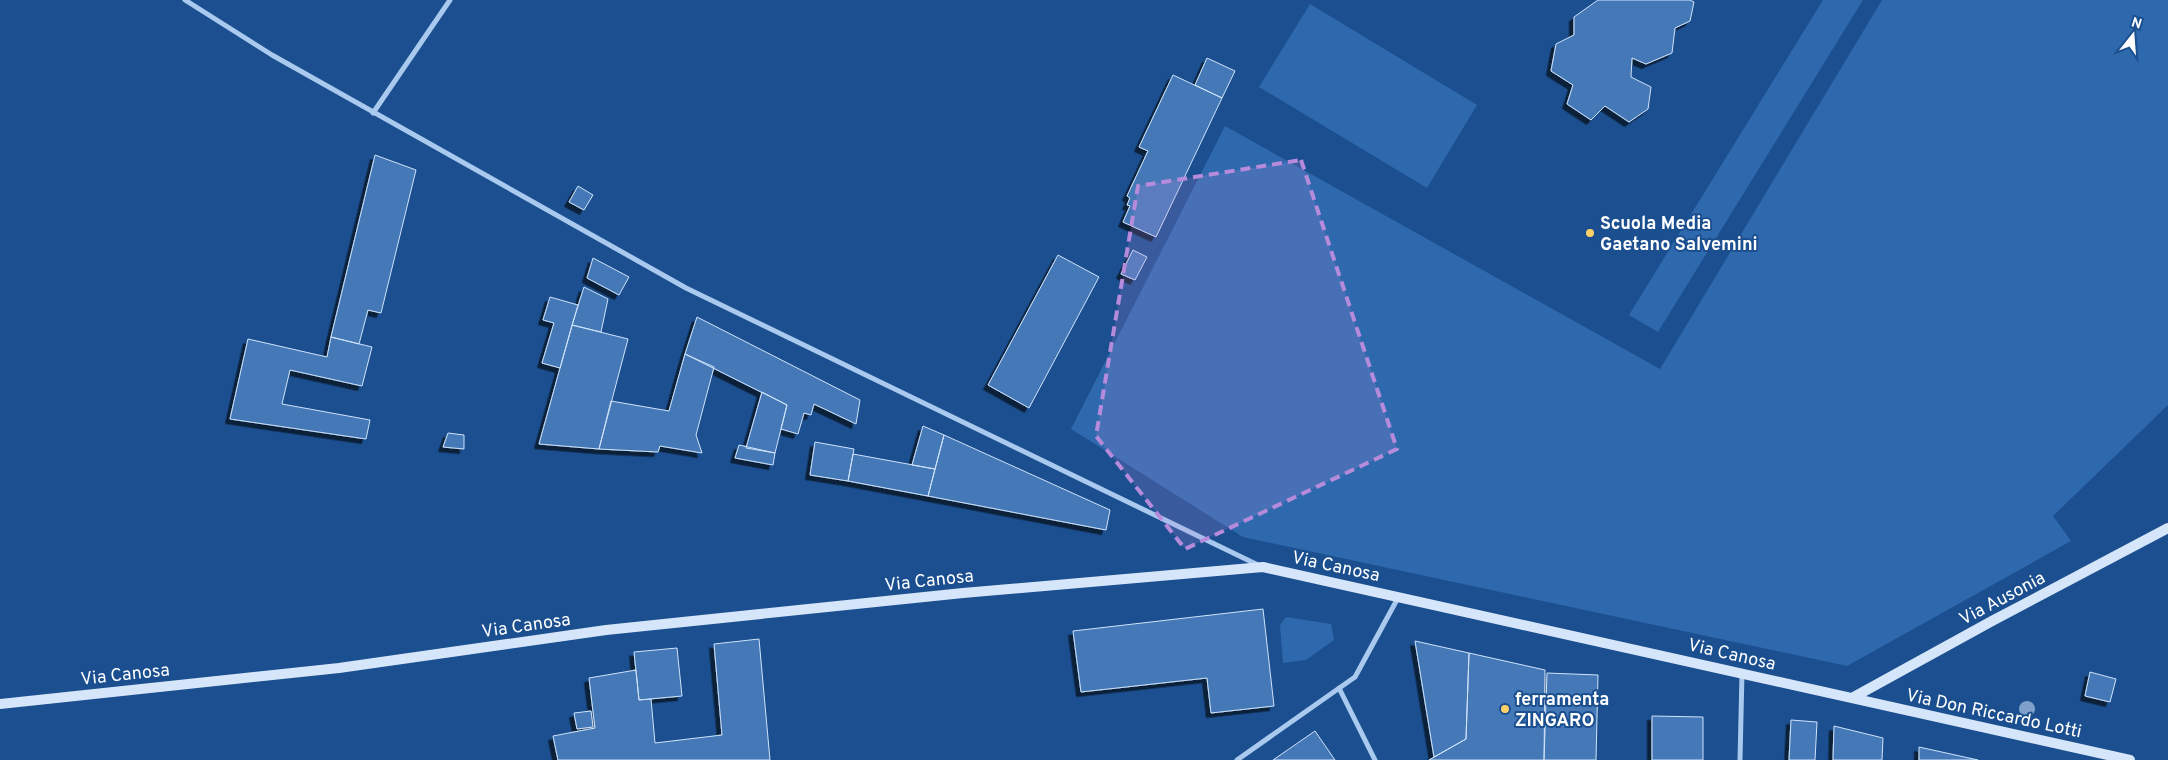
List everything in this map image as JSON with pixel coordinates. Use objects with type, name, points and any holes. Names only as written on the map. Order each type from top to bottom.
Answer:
[{"type":"main road","name":"Via Ausonia","points":[[1852,698],[2168,528]]},
{"type":"main road","name":"Via Canosa","points":[[0,704],[339,668],[606,630],[963,592],[1263,567],[1852,698]]},
{"type":"main road","name":"Via Don Riccardo Lotti","points":[[1852,698],[2130,760]]},
{"type":"street","points":[[185,0],[272,55],[686,288],[1263,567]]},
{"type":"street","points":[[373,113],[450,0]]},
{"type":"street","points":[[1237,760],[1355,677],[1399,596]]},
{"type":"street","points":[[1740,760],[1742,673]]},
{"type":"street","points":[[1339,688],[1375,760]]},
{"type":"highlighted area","points":[[1301,160],[1397,449],[1185,549],[1096,436],[1138,186]]},
{"type":"shaded area","points":[[1823,0],[1863,0],[1658,332],[1629,315]]},
{"type":"shaded area","points":[[1882,0],[2168,0],[2168,405],[2053,516],[2071,541],[1847,666],[1243,537],[1071,429],[1225,126],[1660,369]]},
{"type":"shaded area","points":[[1310,4],[1477,105],[1427,188],[1259,87]]},
{"type":"shaded area","points":[[1286,617],[1331,624],[1334,640],[1306,660],[1283,663],[1280,625]]},
{"type":"building","points":[[1598,0],[1690,0],[1694,2],[1690,21],[1675,28],[1672,53],[1646,64],[1632,58],[1631,77],[1651,87],[1648,109],[1629,122],[1605,106],[1591,120],[1567,104],[1573,85],[1551,71],[1556,44],[1574,35],[1574,17]]},
{"type":"building","points":[[1207,58],[1235,71],[1222,98],[1195,85]]},
{"type":"building","points":[[1173,75],[1222,98],[1156,237],[1123,222],[1130,206],[1127,205],[1130,198],[1127,196],[1148,151],[1139,147]]},
{"type":"building","points":[[375,155],[416,170],[381,313],[368,310],[359,344],[331,337]]},
{"type":"building","points":[[578,186],[593,195],[584,210],[569,202]]},
{"type":"building","points":[[1133,250],[1147,257],[1135,280],[1121,274]]},
{"type":"building","points":[[1058,255],[1099,277],[1029,408],[988,385]]},
{"type":"building","points":[[593,258],[629,277],[619,295],[587,278]]},
{"type":"building","points":[[584,287],[608,299],[601,332],[572,325]]},
{"type":"building","points":[[550,297],[578,305],[560,368],[542,363],[554,323],[543,320]]},
{"type":"building","points":[[697,317],[860,400],[856,424],[814,404],[811,415],[804,413],[798,434],[781,429],[787,405],[685,354]]},
{"type":"building","points":[[572,325],[628,339],[599,449],[539,444]]},
{"type":"building","points":[[331,337],[372,347],[362,386],[290,370],[282,404],[370,420],[366,439],[230,419],[248,339],[327,357]]},
{"type":"building","points":[[685,354],[714,367],[696,435],[702,453],[660,446],[658,452],[599,449],[611,401],[669,411]]},
{"type":"building","points":[[762,392],[787,405],[775,453],[746,448]]},
{"type":"building","points":[[923,426],[944,435],[935,469],[912,465]]},
{"type":"building","points":[[448,433],[464,435],[464,449],[443,447]]},
{"type":"building","points":[[944,435],[1110,510],[1106,530],[928,496]]},
{"type":"building","points":[[815,442],[854,449],[848,481],[810,475]]},
{"type":"building","points":[[739,445],[775,453],[773,465],[735,458]]},
{"type":"building","points":[[853,454],[935,469],[928,496],[848,481]]},
{"type":"building","points":[[1263,609],[1274,706],[1211,713],[1207,678],[1081,692],[1073,631]]},
{"type":"building","points":[[759,639],[770,760],[558,760],[553,736],[595,728],[589,678],[636,670],[639,700],[651,699],[655,743],[722,735],[714,644]]},
{"type":"building","points":[[1415,641],[1469,653],[1466,739],[1434,757]]},
{"type":"building","points":[[677,648],[682,696],[639,700],[634,652]]},
{"type":"building","points":[[1469,653],[1545,670],[1544,760],[1429,760],[1466,739]]},
{"type":"building","points":[[2090,672],[2116,679],[2110,702],[2085,696]]},
{"type":"building","points":[[1547,673],[1598,675],[1596,760],[1544,760]]},
{"type":"building","points":[[591,711],[593,727],[577,729],[574,713]]},
{"type":"building","points":[[1652,716],[1703,717],[1703,760],[1652,760]]},
{"type":"building","points":[[1791,720],[1817,722],[1815,760],[1789,760]]},
{"type":"building","points":[[1834,726],[1883,738],[1882,760],[1833,760]]},
{"type":"building","points":[[1315,731],[1335,760],[1273,760]]},
{"type":"building","points":[[1919,747],[1978,760],[1919,760]]},
{"type":"place","name":"Scuola Media Gaetano Salvemini","points":[[1590,233]]},
{"type":"place","name":"ferramenta ZINGARO","points":[[1505,709]]}]
